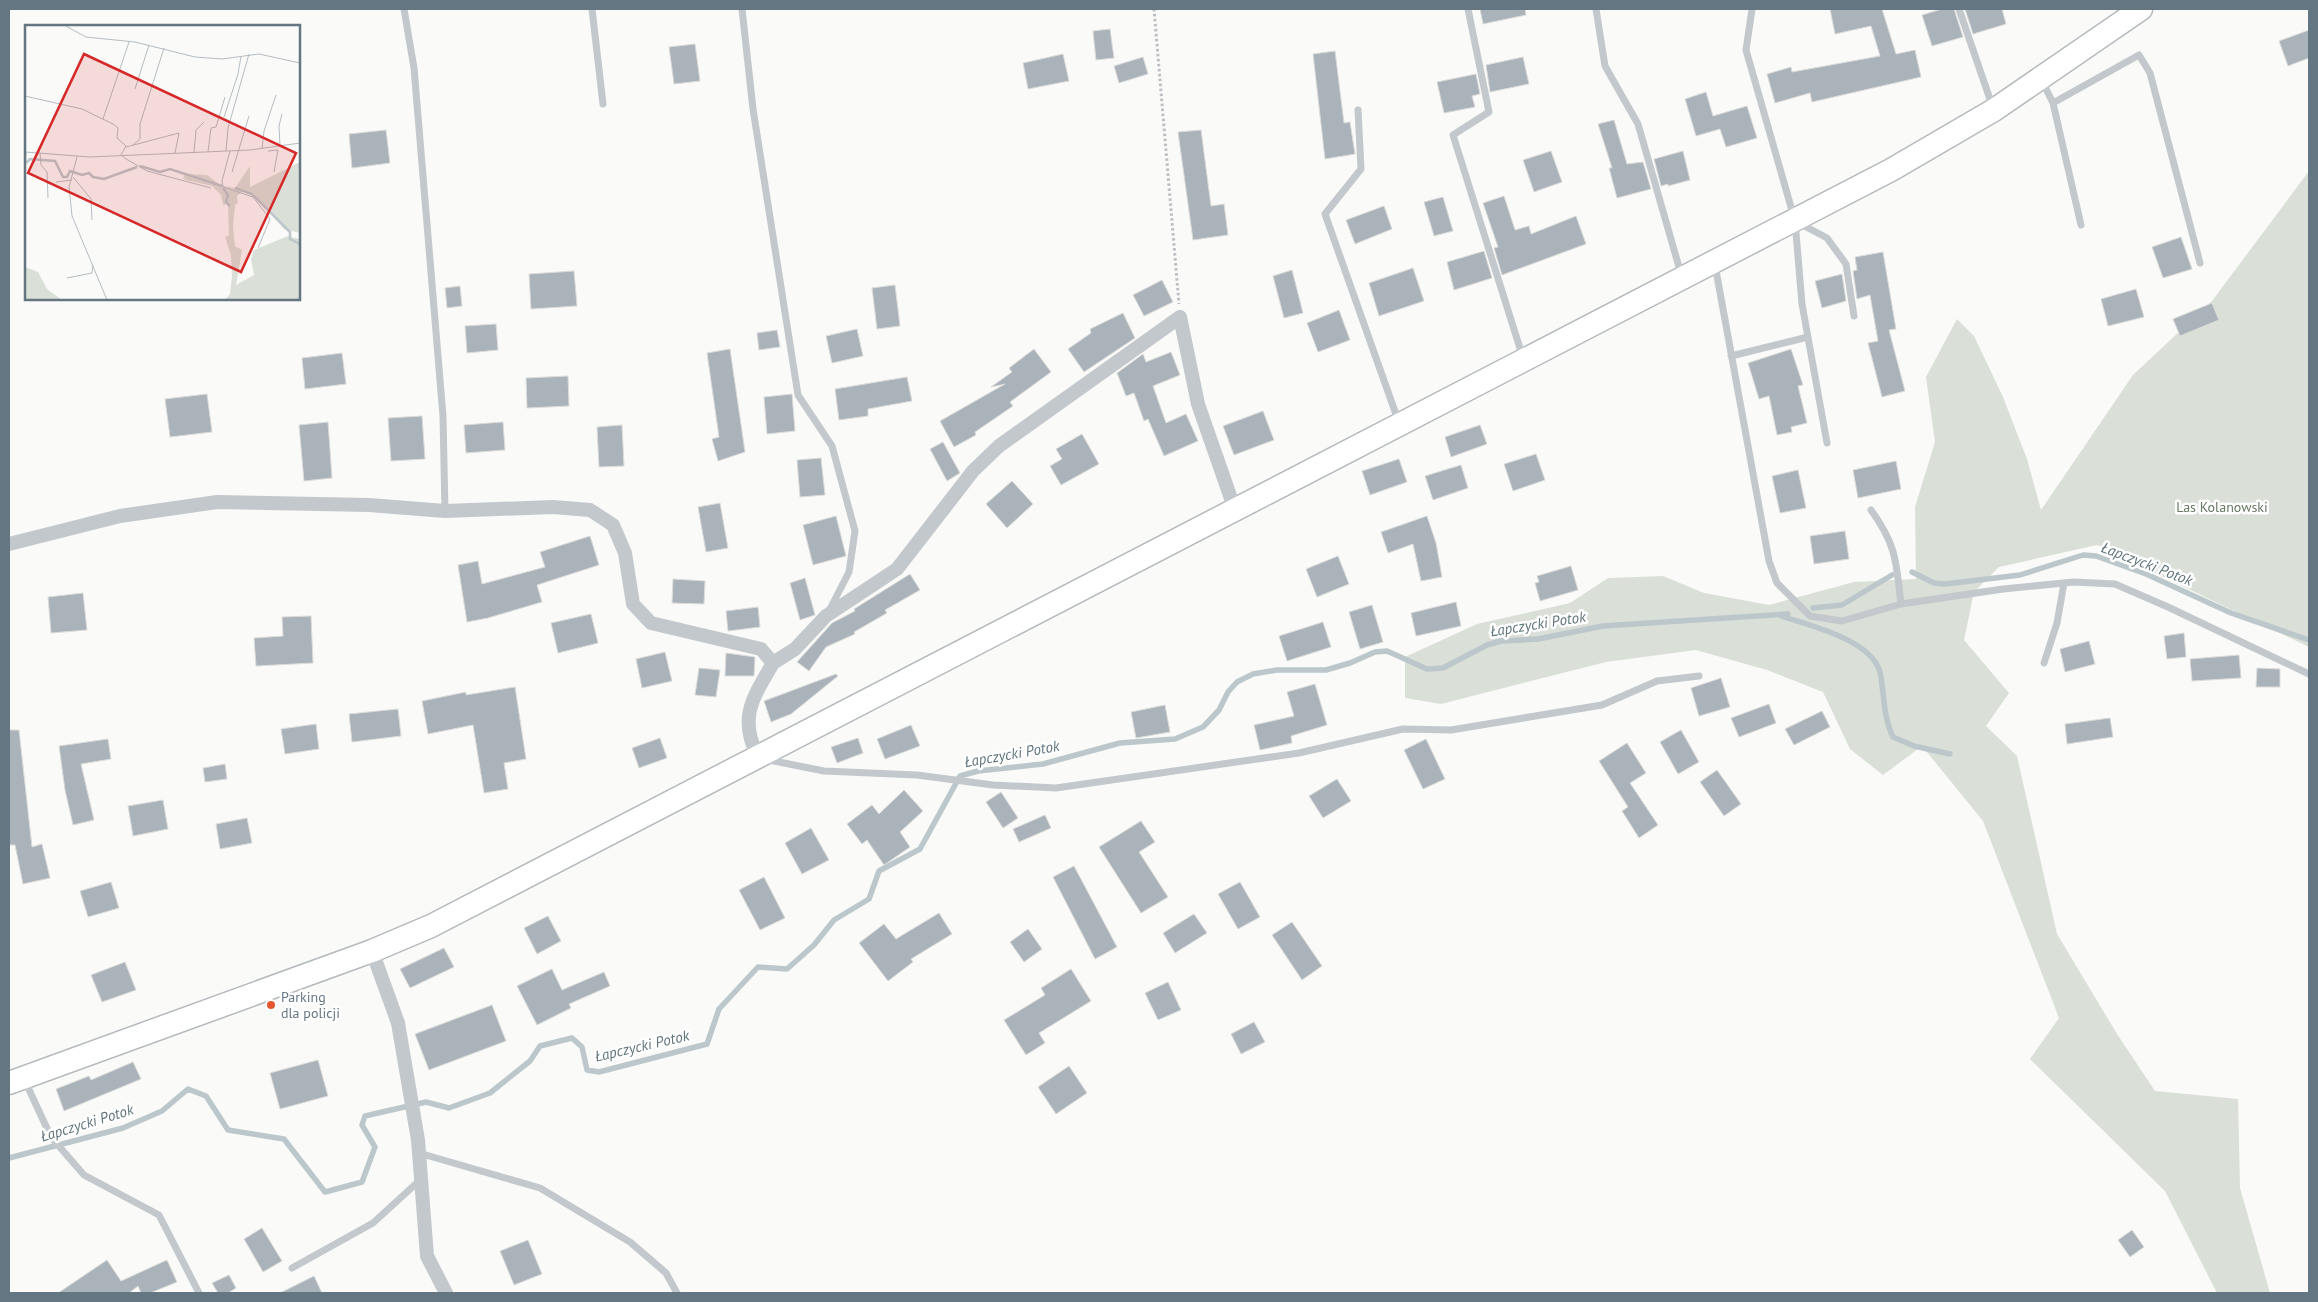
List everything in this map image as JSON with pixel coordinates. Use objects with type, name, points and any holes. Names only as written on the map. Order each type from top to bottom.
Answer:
[{"type":"main road","points":[[16,1080],[372,951],[440,922],[1400,426],[1898,166],[1994,110],[2141,9]]},
{"type":"street","points":[[758,757],[747,730],[749,706],[773,663],[795,649],[826,616],[897,569],[973,471],[999,446],[1180,317],[1198,404],[1235,510]]},
{"type":"street","points":[[9,544],[120,516],[217,502],[369,505],[445,510],[553,508],[590,510],[613,524],[625,553],[633,604],[650,623],[761,649],[773,663]]},
{"type":"street","points":[[372,951],[398,1022],[419,1152],[427,1256],[446,1293]]},
{"type":"lane","points":[[404,9],[414,68],[442,406],[445,510]]},
{"type":"lane","points":[[592,9],[603,104]]},
{"type":"lane","points":[[742,9],[753,110],[798,395],[832,446],[855,531],[848,572],[826,616]]},
{"type":"lane","points":[[1468,9],[1489,112],[1453,135],[1524,361]]},
{"type":"lane","points":[[1596,9],[1605,66],[1638,124],[1683,279]]},
{"type":"lane","points":[[1752,9],[1746,50],[1795,221],[1802,304],[1827,443]]},
{"type":"lane","points":[[1959,9],[1994,110]]},
{"type":"lane","points":[[2053,104],[2139,55],[2150,73],[2200,263]]},
{"type":"lane","points":[[2041,79],[2053,104],[2081,225]]},
{"type":"lane","points":[[1358,110],[1361,169],[1325,214],[1400,426]]},
{"type":"lane","points":[[1795,221],[1827,238],[1846,264],[1854,316]]},
{"type":"lane","points":[[1714,263],[1769,561],[1777,583],[1810,616],[1842,621],[1901,604],[2003,589],[2064,583],[2115,584],[2309,674]]},
{"type":"lane","points":[[1732,356],[1808,337]]},
{"type":"lane","points":[[1871,510],[1884,528],[1896,555],[1901,604]]},
{"type":"lane","points":[[2044,663],[2057,623],[2064,583]]},
{"type":"lane","points":[[758,757],[780,764],[824,771],[938,778],[993,785],[1056,788],[1200,769],[1299,753],[1403,729],[1451,730],[1602,705],[1657,681],[1699,676]]},
{"type":"lane","points":[[16,1080],[51,1137],[84,1175],[159,1215],[199,1293]]},
{"type":"lane","points":[[419,1152],[540,1188],[630,1242],[666,1273],[677,1293]]},
{"type":"lane","points":[[292,1268],[372,1223],[421,1179]]},
{"type":"path","points":[[1154,9],[1180,317]]},
{"type":"green space","name":"Las Kolanowski","points":[[2309,171],[2309,647],[2097,545],[1999,567],[1974,592],[1964,640],[2009,693],[1986,726],[2017,756],[2057,934],[2117,1034],[2155,1091],[2238,1099],[2240,1188],[2270,1293],[2217,1293],[2165,1191],[2030,1059],[2059,1018],[1983,821],[1922,746],[1883,775],[1850,749],[1823,692],[1767,670],[1696,650],[1606,662],[1441,704],[1405,698],[1405,657],[1477,624],[1570,603],[1608,578],[1663,576],[1704,593],[1769,605],[1854,582],[1916,579],[1915,507],[1935,442],[1926,377],[1957,319],[1974,336],[2003,397],[2027,459],[2041,510],[2133,375],[2212,301]]},
{"type":"building","points":[[1480,9],[1525,9],[1526,15],[1483,24]]},
{"type":"building","points":[[1830,9],[1882,9],[1896,54],[1915,50],[1921,77],[1812,102],[1810,93],[1775,103],[1767,74],[1791,67],[1792,72],[1880,56],[1871,26],[1835,34]]},
{"type":"building","points":[[1942,9],[1954,9],[1963,37],[1932,46],[1922,15]]},
{"type":"building","points":[[1965,9],[2002,9],[2006,24],[1973,34]]},
{"type":"building","points":[[1110,29],[1114,58],[1096,60],[1093,31]]},
{"type":"building","points":[[2309,30],[2309,58],[2288,66],[2279,41]]},
{"type":"building","points":[[695,44],[700,81],[674,84],[669,47]]},
{"type":"building","points":[[1335,51],[1344,123],[1350,122],[1355,154],[1325,159],[1313,54]]},
{"type":"building","points":[[1063,54],[1069,81],[1028,89],[1023,63]]},
{"type":"building","points":[[1143,57],[1148,74],[1119,83],[1114,66]]},
{"type":"building","points":[[1523,57],[1529,84],[1490,92],[1486,65]]},
{"type":"building","points":[[1476,74],[1480,94],[1472,96],[1475,107],[1444,113],[1437,82]]},
{"type":"building","points":[[1706,92],[1713,116],[1747,106],[1757,138],[1726,147],[1720,129],[1696,136],[1685,99]]},
{"type":"building","points":[[1614,120],[1627,164],[1643,162],[1651,189],[1617,198],[1609,168],[1612,168],[1598,124]]},
{"type":"building","points":[[386,130],[390,163],[352,168],[349,134]]},
{"type":"building","points":[[1201,130],[1211,206],[1224,204],[1228,235],[1193,240],[1178,132]]},
{"type":"building","points":[[1551,151],[1562,182],[1534,192],[1523,160]]},
{"type":"building","points":[[1683,151],[1690,180],[1661,186],[1654,159]]},
{"type":"building","points":[[1504,196],[1515,230],[1529,226],[1531,234],[1576,216],[1586,244],[1502,275],[1494,248],[1498,247],[1483,203]]},
{"type":"building","points":[[1443,197],[1453,231],[1434,236],[1424,202]]},
{"type":"building","points":[[1384,206],[1392,229],[1355,244],[1346,220]]},
{"type":"building","points":[[2181,237],[2192,269],[2163,278],[2152,247]]},
{"type":"building","points":[[1484,251],[1492,278],[1454,290],[1447,262]]},
{"type":"building","points":[[1883,252],[1896,329],[1889,330],[1905,391],[1882,397],[1868,343],[1878,341],[1870,295],[1857,299],[1853,271],[1857,270],[1855,257]]},
{"type":"building","points":[[1413,268],[1424,301],[1379,316],[1369,283]]},
{"type":"building","points":[[1292,270],[1303,313],[1284,318],[1273,276]]},
{"type":"building","points":[[574,271],[577,306],[531,309],[529,274]]},
{"type":"building","points":[[1842,274],[1846,301],[1822,308],[1815,281]]},
{"type":"building","points":[[1162,280],[1173,302],[1144,316],[1133,295]]},
{"type":"building","points":[[895,285],[900,326],[877,329],[872,288]]},
{"type":"building","points":[[460,286],[462,306],[447,308],[445,288]]},
{"type":"building","points":[[2136,289],[2144,317],[2108,326],[2101,299]]},
{"type":"building","points":[[2212,303],[2219,320],[2180,336],[2173,319]]},
{"type":"building","points":[[1339,310],[1350,340],[1318,352],[1307,323]]},
{"type":"building","points":[[1123,313],[1135,338],[1084,372],[1068,349],[1091,333],[1090,329]]},
{"type":"building","points":[[496,324],[498,350],[467,353],[465,326]]},
{"type":"building","points":[[857,329],[863,356],[832,363],[826,336]]},
{"type":"building","points":[[777,330],[780,347],[759,350],[757,333]]},
{"type":"building","points":[[730,349],[745,452],[718,461],[712,439],[719,437],[707,353]]},
{"type":"building","points":[[1034,349],[1051,372],[1010,402],[1013,406],[975,432],[976,435],[954,447],[940,421],[1005,384],[991,387],[1012,372],[1009,368]]},
{"type":"building","points":[[1791,349],[1803,385],[1798,386],[1807,423],[1791,427],[1792,432],[1777,435],[1769,396],[1759,399],[1748,363]]},
{"type":"building","points":[[1171,352],[1180,375],[1153,386],[1166,423],[1186,414],[1198,441],[1164,456],[1148,419],[1144,421],[1134,393],[1126,396],[1117,373],[1143,354],[1146,362]]},
{"type":"building","points":[[342,353],[346,384],[305,389],[302,358]]},
{"type":"building","points":[[568,376],[569,406],[527,408],[526,378]]},
{"type":"building","points":[[907,377],[912,401],[868,409],[868,416],[839,420],[835,389]]},
{"type":"building","points":[[207,394],[212,432],[170,437],[165,399]]},
{"type":"building","points":[[792,394],[795,431],[767,434],[764,397]]},
{"type":"building","points":[[1263,411],[1274,440],[1234,455],[1223,426]]},
{"type":"building","points":[[422,416],[425,459],[391,461],[388,418]]},
{"type":"building","points":[[328,422],[332,478],[304,481],[299,425]]},
{"type":"building","points":[[503,422],[505,450],[466,453],[464,425]]},
{"type":"building","points":[[622,425],[624,466],[599,467],[597,427]]},
{"type":"building","points":[[1480,425],[1487,444],[1451,457],[1445,437]]},
{"type":"building","points":[[1082,434],[1099,464],[1061,485],[1050,466],[1062,459],[1056,449]]},
{"type":"building","points":[[943,442],[960,473],[947,481],[930,449]]},
{"type":"building","points":[[1536,454],[1545,480],[1513,491],[1504,464]]},
{"type":"building","points":[[821,458],[825,495],[800,497],[797,460]]},
{"type":"building","points":[[1399,459],[1407,482],[1370,495],[1362,471]]},
{"type":"building","points":[[1896,461],[1901,489],[1858,498],[1853,470]]},
{"type":"building","points":[[1461,465],[1468,488],[1433,500],[1425,476]]},
{"type":"building","points":[[1798,470],[1806,508],[1780,513],[1772,476]]},
{"type":"building","points":[[1012,481],[1033,504],[1007,528],[986,504]]},
{"type":"building","points":[[720,503],[728,548],[706,552],[698,507]]},
{"type":"building","points":[[836,516],[846,556],[813,565],[803,525]]},
{"type":"building","points":[[1427,516],[1436,543],[1442,577],[1421,581],[1413,544],[1388,553],[1381,532]]},
{"type":"building","points":[[1845,531],[1849,559],[1814,564],[1810,536]]},
{"type":"building","points":[[590,536],[599,565],[537,585],[542,602],[488,618],[467,622],[458,565],[478,561],[482,584],[545,567],[540,552]]},
{"type":"building","points":[[1338,556],[1349,584],[1317,597],[1306,569]]},
{"type":"building","points":[[1571,566],[1578,590],[1540,601],[1535,583],[1539,582],[1537,576]]},
{"type":"building","points":[[910,574],[920,590],[885,610],[887,613],[854,632],[855,634],[826,647],[809,671],[797,662],[832,623],[855,611],[854,609]]},
{"type":"building","points":[[805,578],[815,615],[800,620],[790,583]]},
{"type":"building","points":[[673,579],[705,581],[704,604],[672,603]]},
{"type":"building","points":[[83,593],[87,630],[51,633],[48,597]]},
{"type":"building","points":[[1456,602],[1461,626],[1416,636],[1411,613]]},
{"type":"building","points":[[1372,605],[1383,642],[1360,649],[1349,612]]},
{"type":"building","points":[[758,607],[760,627],[728,631],[726,611]]},
{"type":"building","points":[[591,614],[598,643],[558,653],[551,623]]},
{"type":"building","points":[[311,616],[313,663],[256,666],[254,638],[283,636],[282,617]]},
{"type":"building","points":[[1323,622],[1331,647],[1287,661],[1279,636]]},
{"type":"building","points":[[2184,633],[2186,657],[2167,659],[2164,636]]},
{"type":"building","points":[[2089,641],[2095,664],[2065,672],[2060,649]]},
{"type":"building","points":[[665,652],[672,681],[642,688],[636,659]]},
{"type":"building","points":[[726,653],[755,657],[754,676],[725,676]]},
{"type":"building","points":[[2239,655],[2241,678],[2192,681],[2190,659]]},
{"type":"building","points":[[699,668],[720,670],[716,697],[695,695]]},
{"type":"building","points":[[2257,668],[2280,669],[2280,687],[2256,687]]},
{"type":"building","points":[[836,674],[838,676],[791,714],[771,722],[764,701]]},
{"type":"building","points":[[1721,678],[1730,707],[1699,716],[1691,688]]},
{"type":"building","points":[[1315,684],[1327,725],[1291,736],[1292,743],[1260,750],[1254,725],[1294,716],[1287,692]]},
{"type":"building","points":[[515,687],[526,759],[504,763],[508,789],[484,793],[473,725],[428,734],[422,701],[466,692],[466,695]]},
{"type":"building","points":[[1769,704],[1776,723],[1739,737],[1731,718]]},
{"type":"building","points":[[1165,705],[1170,732],[1136,738],[1131,712]]},
{"type":"building","points":[[398,709],[401,736],[352,742],[349,714]]},
{"type":"building","points":[[1822,711],[1830,727],[1794,745],[1785,729]]},
{"type":"building","points":[[2110,718],[2113,737],[2067,744],[2065,724]]},
{"type":"building","points":[[316,724],[319,749],[285,754],[281,729]]},
{"type":"building","points":[[911,725],[920,746],[885,759],[877,739]]},
{"type":"building","points":[[9,730],[19,730],[32,847],[42,844],[50,878],[23,884],[15,845],[9,845]]},
{"type":"building","points":[[1681,730],[1699,762],[1678,774],[1660,742]]},
{"type":"building","points":[[660,738],[667,758],[639,768],[632,748]]},
{"type":"building","points":[[858,738],[863,753],[837,763],[831,747]]},
{"type":"building","points":[[108,739],[111,759],[81,764],[94,820],[73,825],[65,790],[59,746]]},
{"type":"building","points":[[1426,739],[1445,779],[1423,789],[1404,750]]},
{"type":"building","points":[[1627,743],[1646,773],[1630,783],[1658,825],[1639,838],[1622,811],[1628,807],[1599,761]]},
{"type":"building","points":[[225,764],[227,779],[205,782],[203,768]]},
{"type":"building","points":[[1717,770],[1741,804],[1724,816],[1700,782]]},
{"type":"building","points":[[1337,779],[1351,801],[1323,818],[1309,796]]},
{"type":"building","points":[[904,790],[923,811],[900,832],[910,847],[884,865],[867,840],[862,844],[847,824],[872,805],[879,814]]},
{"type":"building","points":[[1001,792],[1018,818],[1003,828],[986,802]]},
{"type":"building","points":[[163,800],[168,829],[133,836],[128,806]]},
{"type":"building","points":[[1045,815],[1051,828],[1019,842],[1013,829]]},
{"type":"building","points":[[247,818],[252,843],[220,849],[216,824]]},
{"type":"building","points":[[1141,821],[1155,842],[1139,852],[1168,897],[1141,913],[1099,847]]},
{"type":"building","points":[[811,828],[829,860],[802,874],[785,843]]},
{"type":"building","points":[[1074,866],[1117,947],[1095,959],[1053,877]]},
{"type":"building","points":[[764,877],[785,918],[760,930],[739,890]]},
{"type":"building","points":[[111,882],[119,908],[88,917],[80,891]]},
{"type":"building","points":[[1240,882],[1260,917],[1238,929],[1218,894]]},
{"type":"building","points":[[939,913],[952,934],[911,959],[913,962],[888,981],[859,943],[884,924],[896,939]]},
{"type":"building","points":[[1194,914],[1207,933],[1175,953],[1163,933]]},
{"type":"building","points":[[548,916],[561,941],[537,954],[524,928]]},
{"type":"building","points":[[1292,922],[1322,966],[1302,980],[1272,935]]},
{"type":"building","points":[[1028,929],[1042,949],[1024,962],[1010,942]]},
{"type":"building","points":[[444,948],[454,967],[410,988],[400,969]]},
{"type":"building","points":[[125,962],[136,990],[102,1002],[91,975]]},
{"type":"building","points":[[552,969],[562,990],[604,972],[610,986],[569,1004],[571,1008],[537,1025],[517,986]]},
{"type":"building","points":[[1071,969],[1091,1001],[1039,1033],[1045,1043],[1026,1055],[1004,1020],[1045,995],[1041,988]]},
{"type":"building","points":[[1168,982],[1181,1010],[1158,1020],[1145,993]]},
{"type":"building","points":[[492,1005],[506,1041],[429,1070],[415,1034]]},
{"type":"building","points":[[1254,1022],[1265,1042],[1241,1054],[1231,1034]]},
{"type":"building","points":[[318,1060],[328,1096],[280,1109],[270,1073]]},
{"type":"building","points":[[133,1062],[141,1079],[64,1111],[56,1089],[89,1076],[91,1080]]},
{"type":"building","points":[[1069,1066],[1087,1093],[1056,1114],[1038,1087]]},
{"type":"building","points":[[262,1228],[282,1261],[263,1272],[244,1239]]},
{"type":"building","points":[[2132,1230],[2144,1247],[2130,1257],[2118,1240]]},
{"type":"building","points":[[528,1240],[542,1274],[514,1285],[500,1251]]},
{"type":"building","points":[[107,1260],[121,1281],[167,1260],[177,1282],[150,1293],[141,1293],[138,1286],[129,1293],[58,1293]]},
{"type":"building","points":[[229,1275],[236,1288],[228,1293],[218,1293],[212,1283]]},
{"type":"building","points":[[314,1276],[322,1293],[280,1293]]},
{"type":"waterway","name":"Łapczycki Potok","points":[[1912,572],[1934,583],[1945,584],[2020,575],[2083,555],[2096,556],[2146,574],[2231,613],[2309,640]]},
{"type":"waterway","name":"Łapczycki Potok","points":[[1813,608],[1842,605],[1892,575]]},
{"type":"waterway","name":"Łapczycki Potok","points":[[9,1158],[123,1128],[162,1111],[188,1089],[206,1096],[228,1130],[284,1139],[325,1192],[362,1182],[375,1147],[362,1125],[365,1116],[426,1102],[449,1108],[490,1093],[530,1061],[540,1046],[572,1038],[582,1047],[587,1070],[599,1072],[707,1044],[719,1009],[758,967],[787,969],[814,945],[834,920],[869,899],[879,871],[920,849],[960,776],[978,771],[1043,764],[1120,743],[1175,739],[1203,727],[1219,710],[1228,692],[1237,682],[1253,674],[1277,670],[1326,670],[1350,663],[1375,652],[1387,651],[1427,669],[1443,668],[1487,645],[1501,641],[1538,639],[1603,626],[1788,614]]},
{"type":"waterway","points":[[1781,616],[1825,630],[1856,645],[1868,654],[1877,664],[1881,677],[1886,715],[1893,737],[1914,746],[1950,754]]},
{"type":"place","name":"Parking dla policji","points":[[271,1005]]}]
